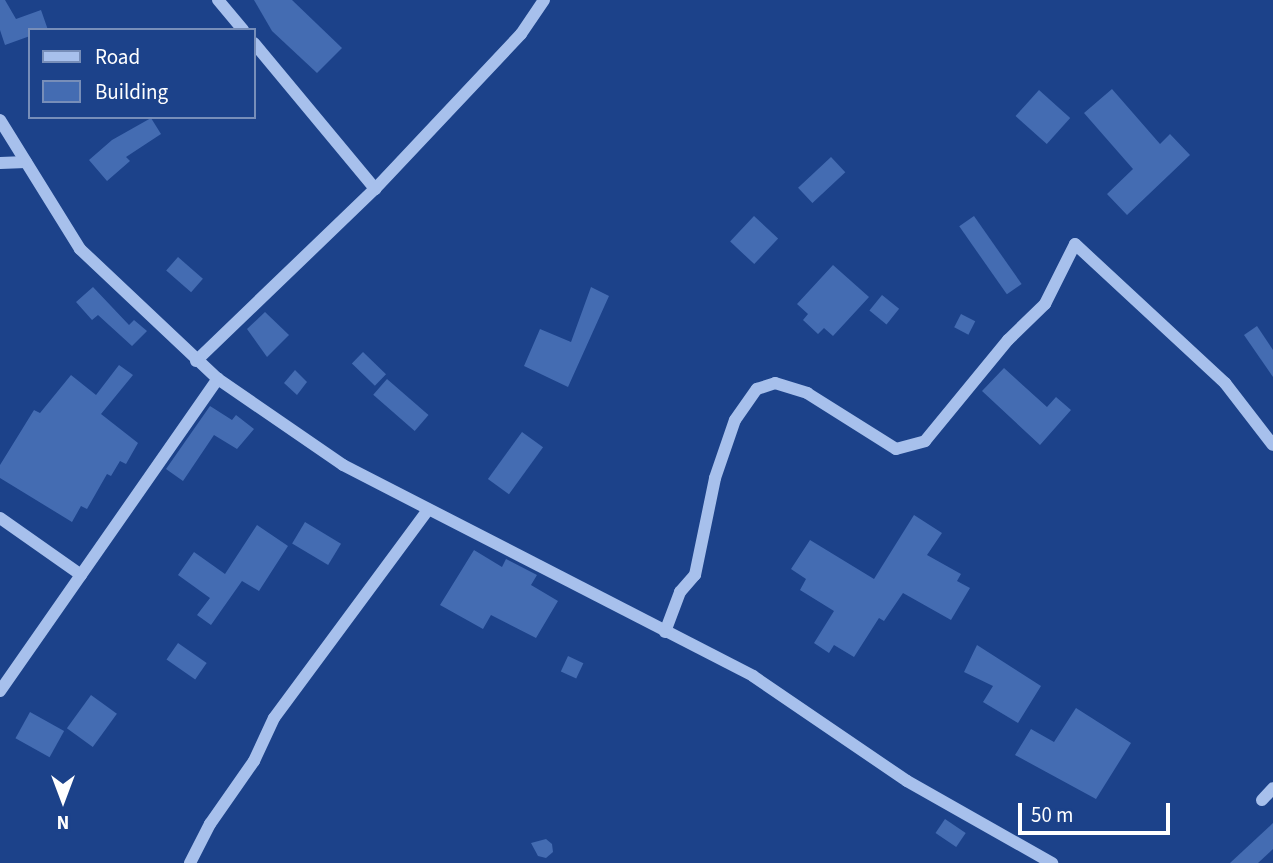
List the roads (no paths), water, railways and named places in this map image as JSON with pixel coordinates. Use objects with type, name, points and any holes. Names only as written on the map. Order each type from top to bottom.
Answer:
[{"type":"street","points":[[218,0],[241,28]]},
{"type":"street","points":[[196,361],[375,189],[521,34],[544,0]]},
{"type":"street","points":[[256,45],[375,189]]},
{"type":"street","points":[[0,120],[80,249],[218,379],[343,465],[753,676],[907,781],[1052,863]]},
{"type":"street","points":[[0,163],[26,162]]},
{"type":"street","points":[[665,632],[680,592],[695,575],[715,478],[735,420],[757,389],[775,383],[807,393],[896,449],[925,441],[1008,340],[1045,304],[1074,244],[1225,383],[1273,445]]},
{"type":"street","points":[[0,691],[218,379]]},
{"type":"street","points":[[190,863],[210,824],[254,761],[274,718],[428,510]]},
{"type":"street","points":[[0,518],[82,576]]},
{"type":"street","points":[[1262,800],[1273,789]]}]
